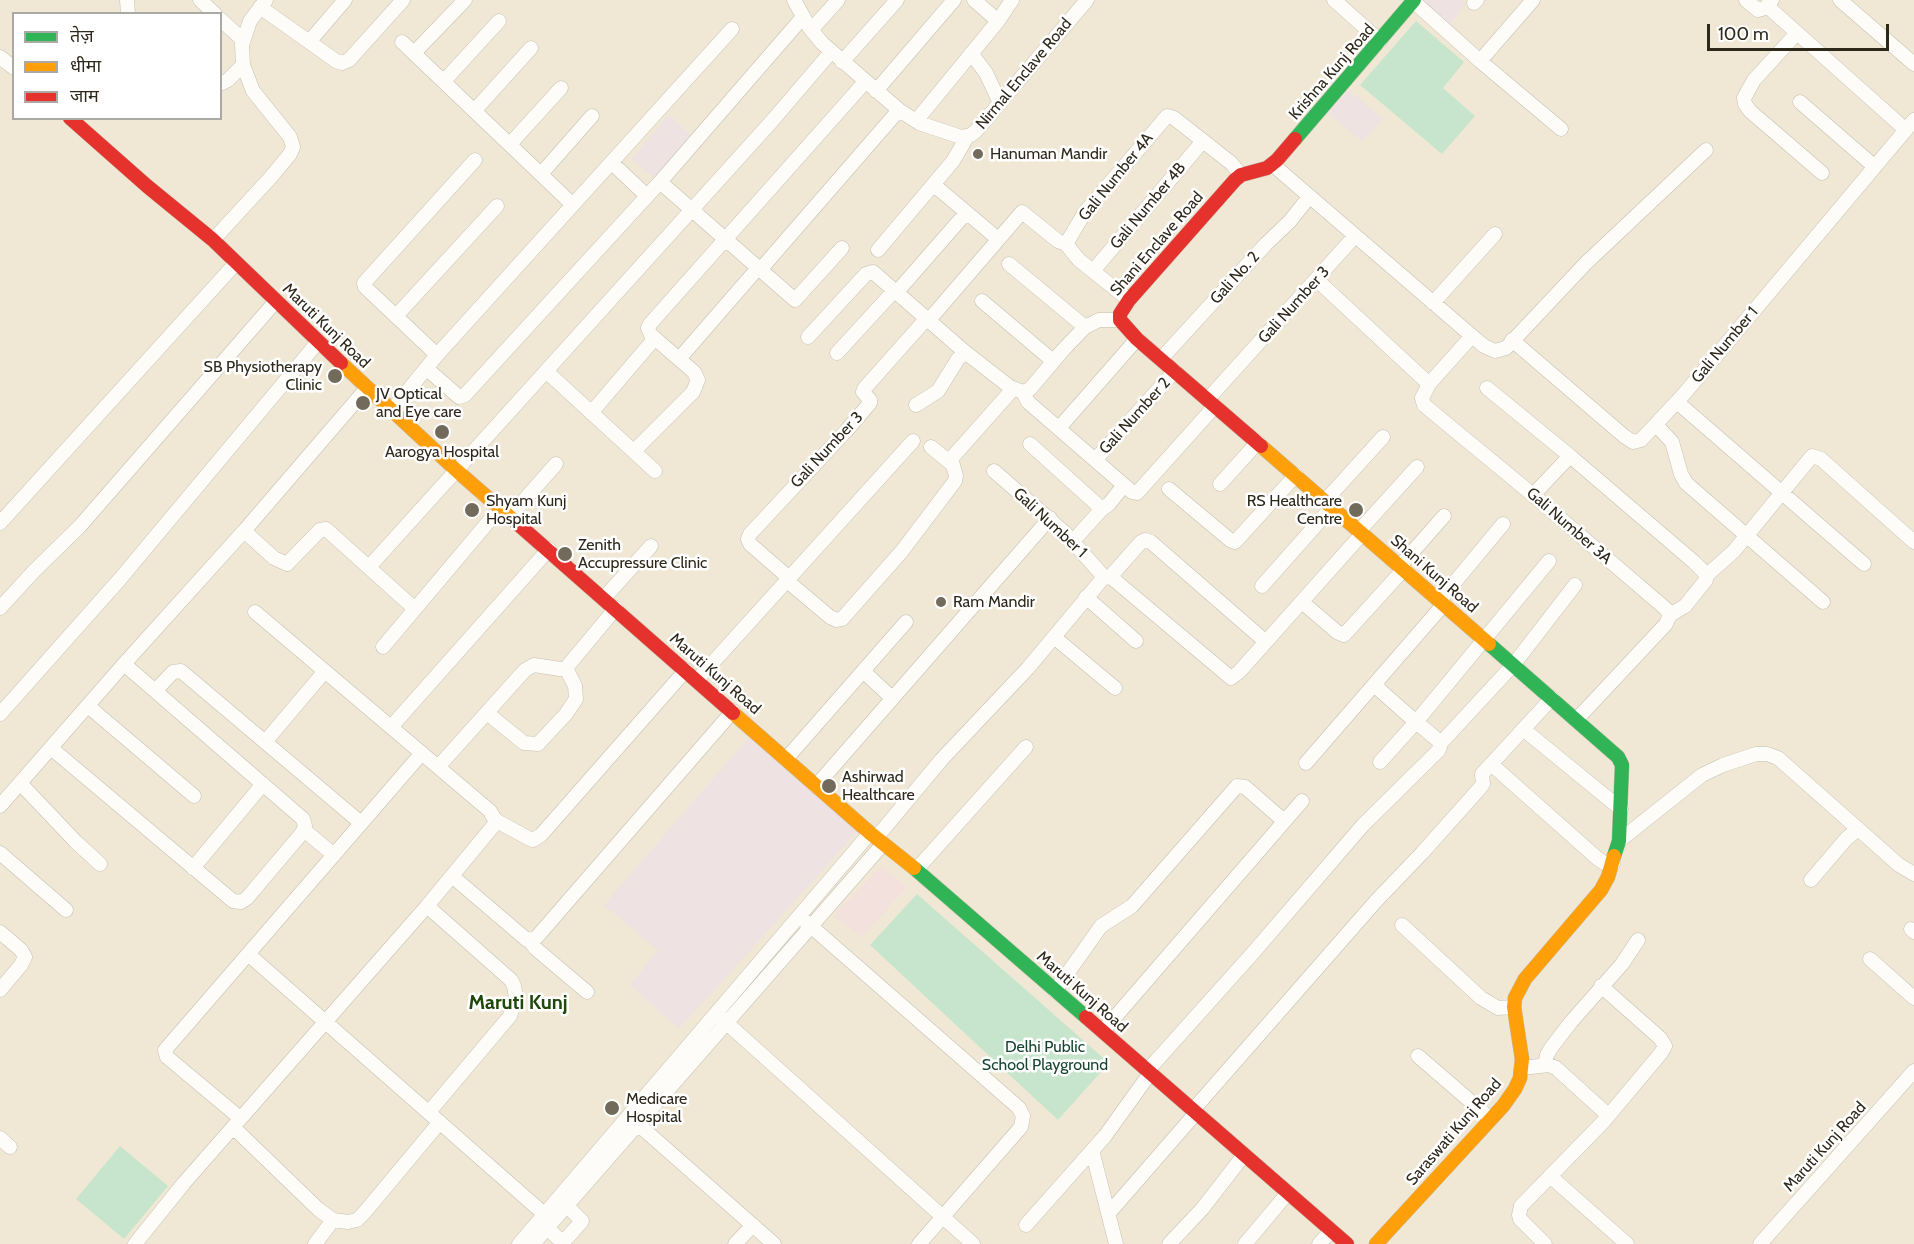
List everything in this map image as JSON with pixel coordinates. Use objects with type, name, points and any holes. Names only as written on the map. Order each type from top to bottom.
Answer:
[{"type":"street","points":[[309,42],[345,0]]},
{"type":"street","points":[[213,240],[271,177],[293,147],[290,137],[253,91],[243,65],[243,40],[250,21],[263,4],[336,62],[346,62],[403,0]]},
{"type":"street","points":[[414,53],[465,0]]},
{"type":"street","name":"Nirmal Enclave Road","points":[[794,0],[811,30],[836,57],[899,110],[916,121],[937,130],[967,137],[976,131],[1087,0]]},
{"type":"street","points":[[811,30],[838,0]]},
{"type":"street","points":[[369,567],[772,121],[897,0]]},
{"type":"street","points":[[876,91],[954,0]]},
{"type":"street","points":[[974,0],[998,21]]},
{"type":"street","points":[[916,121],[998,21],[1012,0]]},
{"type":"street","points":[[1334,0],[1380,41]]},
{"type":"street","points":[[1480,61],[1533,0]]},
{"type":"street","points":[[1840,0],[1914,64]]},
{"type":"street","points":[[1410,2],[1562,129]]},
{"type":"street","name":"Krishna Kunj Road","points":[[1272,164],[1380,41],[1410,2]]},
{"type":"street","points":[[1760,3],[1910,125]]},
{"type":"street","points":[[426,368],[459,397],[465,395],[660,182],[803,17]]},
{"type":"street","points":[[222,21],[243,40]]},
{"type":"street","points":[[444,81],[499,21]]},
{"type":"street","points":[[392,410],[437,355],[732,29]]},
{"type":"street","points":[[1797,33],[1754,80],[1744,98],[1745,104],[1750,111],[1822,173]]},
{"type":"street","points":[[402,42],[573,205]]},
{"type":"street","points":[[475,110],[531,48]]},
{"type":"street","points":[[971,53],[986,73],[1000,103]]},
{"type":"street","points":[[0,57],[12,66]]},
{"type":"street","points":[[222,83],[243,65]]},
{"type":"street","points":[[634,451],[693,392],[698,380],[694,372],[649,332],[650,324],[865,82]]},
{"type":"street","points":[[510,144],[561,88]]},
{"type":"street","points":[[1800,102],[1875,167]]},
{"type":"street","points":[[679,359],[899,110]]},
{"type":"street","points":[[541,174],[592,116]]},
{"type":"street","name":"Gali Number 4A","points":[[1066,244],[1079,220],[1165,118],[1171,116],[1203,141]]},
{"type":"street","name":"Maruti Kunj Road","points":[[72,120],[213,240],[318,342],[456,470],[549,549],[816,786],[1103,1031],[1347,1244]]},
{"type":"street","name":"Gali Number 1","points":[[1512,340],[1629,440],[1637,442],[1641,440],[1677,402],[1910,125]]},
{"type":"street","points":[[878,250],[958,154],[967,137]]},
{"type":"street","points":[[1203,141],[1231,164],[1241,176]]},
{"type":"street","name":"Gali Number 4B","points":[[1093,272],[1203,141]]},
{"type":"street","points":[[1272,164],[1472,336],[1484,346],[1495,351],[1502,350],[1586,263],[1706,150]]},
{"type":"street","points":[[437,355],[365,287],[365,280],[475,160]]},
{"type":"street","points":[[612,163],[647,196]]},
{"type":"street","name":"Shani Enclave Road","points":[[1212,402],[1137,339],[1119,320],[1120,314],[1129,300],[1241,176],[1272,164]]},
{"type":"street","points":[[660,182],[795,300],[842,248]]},
{"type":"street","points":[[934,184],[998,239]]},
{"type":"street","name":"Gali No. 2","points":[[1161,359],[1310,198]]},
{"type":"street","points":[[396,316],[497,206]]},
{"type":"street","points":[[928,319],[1022,212],[1058,241],[1066,244],[1072,254],[1129,300]]},
{"type":"street","points":[[837,353],[966,213]]},
{"type":"street","points":[[1433,303],[1495,234]]},
{"type":"street","name":"Gali Number 3","points":[[1124,485],[1134,493],[1140,491],[1212,402],[1355,236]]},
{"type":"street","points":[[0,523],[236,263]]},
{"type":"street","points":[[1009,264],[1085,327]]},
{"type":"street","points":[[808,338],[868,272],[873,272],[965,352],[1018,391],[1124,485],[1073,541]]},
{"type":"street","points":[[1317,280],[1429,384],[1472,336]]},
{"type":"street","points":[[0,608],[80,526],[276,301]]},
{"type":"street","points":[[982,301],[1053,361]]},
{"type":"street","name":"Gali Number 3","points":[[787,578],[750,544],[748,539],[750,534],[870,403],[863,392],[864,388],[928,319]]},
{"type":"street","points":[[949,461],[1018,391],[1030,389],[1085,327],[1099,320],[1119,320]]},
{"type":"street","points":[[591,413],[655,338]]},
{"type":"street","points":[[1059,428],[1137,339]]},
{"type":"street","points":[[0,714],[120,579],[318,342]]},
{"type":"street","points":[[916,405],[938,391],[965,352]]},
{"type":"street","name":"Gali Number 2","points":[[1095,460],[1175,371]]},
{"type":"street","points":[[547,372],[655,471]]},
{"type":"street","name":"Gali Number 3A","points":[[1429,384],[1422,398],[1424,405],[1533,495],[1666,609],[1670,615]]},
{"type":"street","points":[[0,806],[244,531],[367,388]]},
{"type":"street","points":[[1487,388],[1694,562],[1706,576]]},
{"type":"street","name":"Shani Kunj Road","points":[[1212,402],[1577,719],[1618,757],[1623,773]]},
{"type":"street","points":[[1677,402],[1864,564]]},
{"type":"street","points":[[1656,425],[1672,442],[1681,474],[1686,483],[1823,602]]},
{"type":"street","points":[[1262,586],[1383,437]]},
{"type":"street","points":[[697,680],[913,441]]},
{"type":"street","points":[[1220,484],[1258,442]]},
{"type":"street","points":[[1030,444],[1102,509]]},
{"type":"street","points":[[787,578],[833,619],[842,619],[890,567],[951,488],[956,476],[955,471],[949,461],[931,447]]},
{"type":"street","points":[[1533,495],[1570,456]]},
{"type":"street","points":[[1577,719],[1666,624],[1670,615],[1685,606],[1704,583],[1706,576],[1734,551],[1809,458],[1818,457],[1914,542]]},
{"type":"street","points":[[383,647],[505,512],[556,464]]},
{"type":"street","points":[[533,1244],[548,1221],[942,759],[978,723],[1086,597],[1141,542],[1146,540],[1151,542],[1266,642],[1417,467]]},
{"type":"street","name":"Gali Number 1","points":[[994,471],[1050,518],[1107,577],[1229,678],[1236,676],[1266,642]]},
{"type":"street","points":[[1169,489],[1235,542],[1296,475]]},
{"type":"street","points":[[1302,602],[1337,632],[1344,635],[1444,516]]},
{"type":"street","points":[[816,786],[1050,518]]},
{"type":"street","points":[[1306,763],[1374,685],[1503,524]]},
{"type":"street","points":[[244,531],[274,558],[287,564],[317,532],[326,529],[415,609]]},
{"type":"street","points":[[604,598],[651,546]]},
{"type":"street","points":[[391,728],[549,549]]},
{"type":"street","points":[[1380,762],[1485,640],[1549,561]]},
{"type":"street","points":[[1026,1225],[1117,1121],[1149,1071],[1363,825],[1434,755],[1440,744],[1514,664],[1575,585]]},
{"type":"street","points":[[1086,597],[1136,641]]},
{"type":"street","points":[[438,767],[521,673],[530,666],[566,668],[616,608]]},
{"type":"street","points":[[255,612],[422,753],[490,812],[495,820],[530,839],[537,838],[686,670]]},
{"type":"street","points":[[786,759],[906,622]]},
{"type":"street","points":[[1054,637],[1115,688]]},
{"type":"street","points":[[124,664],[303,819],[304,830],[334,855]]},
{"type":"street","points":[[487,713],[524,743],[538,744],[566,714],[576,699],[576,690],[566,668]]},
{"type":"street","points":[[156,691],[173,672],[181,671],[361,823]]},
{"type":"street","points":[[265,742],[324,671]]},
{"type":"street","points":[[864,671],[892,698]]},
{"type":"street","points":[[1374,685],[1440,744]]},
{"type":"street","points":[[1109,1213],[1376,901],[1480,788],[1483,782],[1481,775],[1552,698]]},
{"type":"street","points":[[88,706],[194,796]]},
{"type":"street","points":[[530,940],[541,934],[733,711]]},
{"type":"street","points":[[1523,729],[1621,809]]},
{"type":"street","points":[[916,870],[1026,747]]},
{"type":"street","points":[[51,748],[233,901],[241,902],[247,898],[304,830]]},
{"type":"street","points":[[422,753],[165,1052],[167,1057],[237,1123],[298,1192],[333,1220],[348,1222],[357,1220],[364,1214],[440,1122]]},
{"type":"street","points":[[1619,842],[1702,776],[1724,765],[1761,753],[1778,758],[1899,865],[1914,874]]},
{"type":"street","points":[[1491,764],[1604,863],[1613,864]]},
{"type":"street","name":"Saraswati Kunj Road","points":[[1376,1244],[1491,1119],[1515,1089],[1521,1068],[1515,998],[1525,978],[1601,890],[1613,864],[1619,842],[1623,773]]},
{"type":"street","points":[[20,783],[100,864]]},
{"type":"street","points":[[193,868],[263,784]]},
{"type":"street","points":[[1055,991],[1101,926],[1132,906],[1237,786],[1245,787],[1284,822]]},
{"type":"street","points":[[1103,1031],[1302,801]]},
{"type":"street","points":[[138,1243],[184,1183],[491,831],[495,820]]},
{"type":"street","points":[[1811,880],[1846,839],[1858,829]]},
{"type":"street","points":[[0,854],[66,910]]},
{"type":"street","points":[[452,876],[530,940],[535,948],[587,992]]},
{"type":"street","points":[[427,906],[511,980],[516,998],[510,1016],[429,1112]]},
{"type":"street","points":[[806,921],[1021,1112],[1023,1120],[1021,1127],[919,1244]]},
{"type":"street","points":[[1402,925],[1481,998],[1498,1008],[1514,1007]]},
{"type":"street","points":[[0,932],[21,950],[25,957],[0,990]]},
{"type":"street","points":[[1545,1065],[1551,1048],[1601,986],[1622,964],[1638,940]]},
{"type":"street","points":[[248,954],[440,1122],[548,1221],[560,1240],[567,1238],[582,1221],[567,1206]]},
{"type":"street","points":[[1870,959],[1914,998]]},
{"type":"street","points":[[1545,1244],[1523,1224],[1519,1215],[1521,1206],[1608,1115],[1661,1053],[1665,1043],[1601,986]]},
{"type":"street","points":[[722,1019],[973,1244]]},
{"type":"street","points":[[1418,1056],[1491,1119]]},
{"type":"street","points":[[1521,1068],[1545,1065],[1556,1068],[1608,1115]]},
{"type":"street","name":"Maruti Kunj Road","points":[[1760,1244],[1914,1071]]},
{"type":"street","points":[[519,1244],[567,1206],[634,1120]]},
{"type":"street","points":[[634,1120],[774,1244]]},
{"type":"street","points":[[1092,1150],[1116,1244]]},
{"type":"street","points":[[1169,1244],[1202,1209],[1244,1155]]},
{"type":"street","points":[[1550,1176],[1627,1244]]},
{"type":"street","points":[[1245,1244],[1287,1194]]},
{"type":"street","points":[[315,1244],[333,1220]]},
{"type":"street","points":[[735,1244],[753,1225]]},
{"type":"street","points":[[1319,1244],[1331,1231]]},
{"type":"shaded area","points":[[1419,0],[1461,0],[1466,4],[1448,26]]},
{"type":"shaded area","points":[[1349,90],[1383,119],[1362,141],[1328,113]]},
{"type":"shaded area","points":[[669,115],[691,135],[654,178],[631,159]]},
{"type":"shaded area","points":[[750,736],[859,830],[679,1029],[630,985],[658,950],[604,905]]},
{"type":"shaded area","points":[[881,866],[907,887],[862,937],[833,916]]},
{"type":"green space","points":[[1416,21],[1464,62],[1443,88],[1475,116],[1442,154],[1360,85]]},
{"type":"green space","name":"Delhi Public School Playground","points":[[917,894],[1109,1063],[1058,1120],[870,945]]},
{"type":"green space","points":[[120,1146],[168,1186],[124,1239],[76,1199]]},
{"type":"traffic: fast","points":[[1295,139],[1414,0]]},
{"type":"traffic: fast","points":[[1489,644],[1618,757],[1622,765],[1619,841],[1614,856]]},
{"type":"traffic: fast","points":[[914,868],[1086,1017]]},
{"type":"traffic: slow","points":[[341,363],[519,525]]},
{"type":"traffic: slow","points":[[1261,446],[1489,644]]},
{"type":"traffic: slow","points":[[733,713],[870,833],[914,868]]},
{"type":"traffic: slow","points":[[1376,1244],[1503,1106],[1515,1089],[1520,1078],[1522,1059],[1514,1007],[1515,998],[1525,979],[1601,890],[1608,877],[1614,856]]},
{"type":"traffic: jam","points":[[72,120],[213,240],[341,363]]},
{"type":"traffic: jam","points":[[1261,446],[1137,339],[1120,320],[1120,314],[1129,300],[1235,180],[1241,175],[1267,168],[1295,139]]},
{"type":"traffic: jam","points":[[519,525],[733,713]]},
{"type":"traffic: jam","points":[[1086,1017],[1347,1244]]},
{"type":"place","name":"Hanuman Mandir","points":[[978,154]]},
{"type":"place","name":"SB Physiotherapy Clinic","points":[[335,376]]},
{"type":"place","name":"JV Optical and Eye care","points":[[363,403]]},
{"type":"place","name":"Aarogya Hospital","points":[[442,432]]},
{"type":"place","name":"Shyam Kunj Hospital","points":[[472,510]]},
{"type":"place","name":"RS Healthcare Centre","points":[[1356,510]]},
{"type":"place","name":"Zenith Accupressure Clinic","points":[[565,554]]},
{"type":"place","name":"Ram Mandir","points":[[941,602]]},
{"type":"place","name":"Ashirwad Healthcare","points":[[829,786]]},
{"type":"place","name":"Medicare Hospital","points":[[612,1108]]},
{"type":"district","name":"Maruti Kunj","points":[[518,1003]]}]
